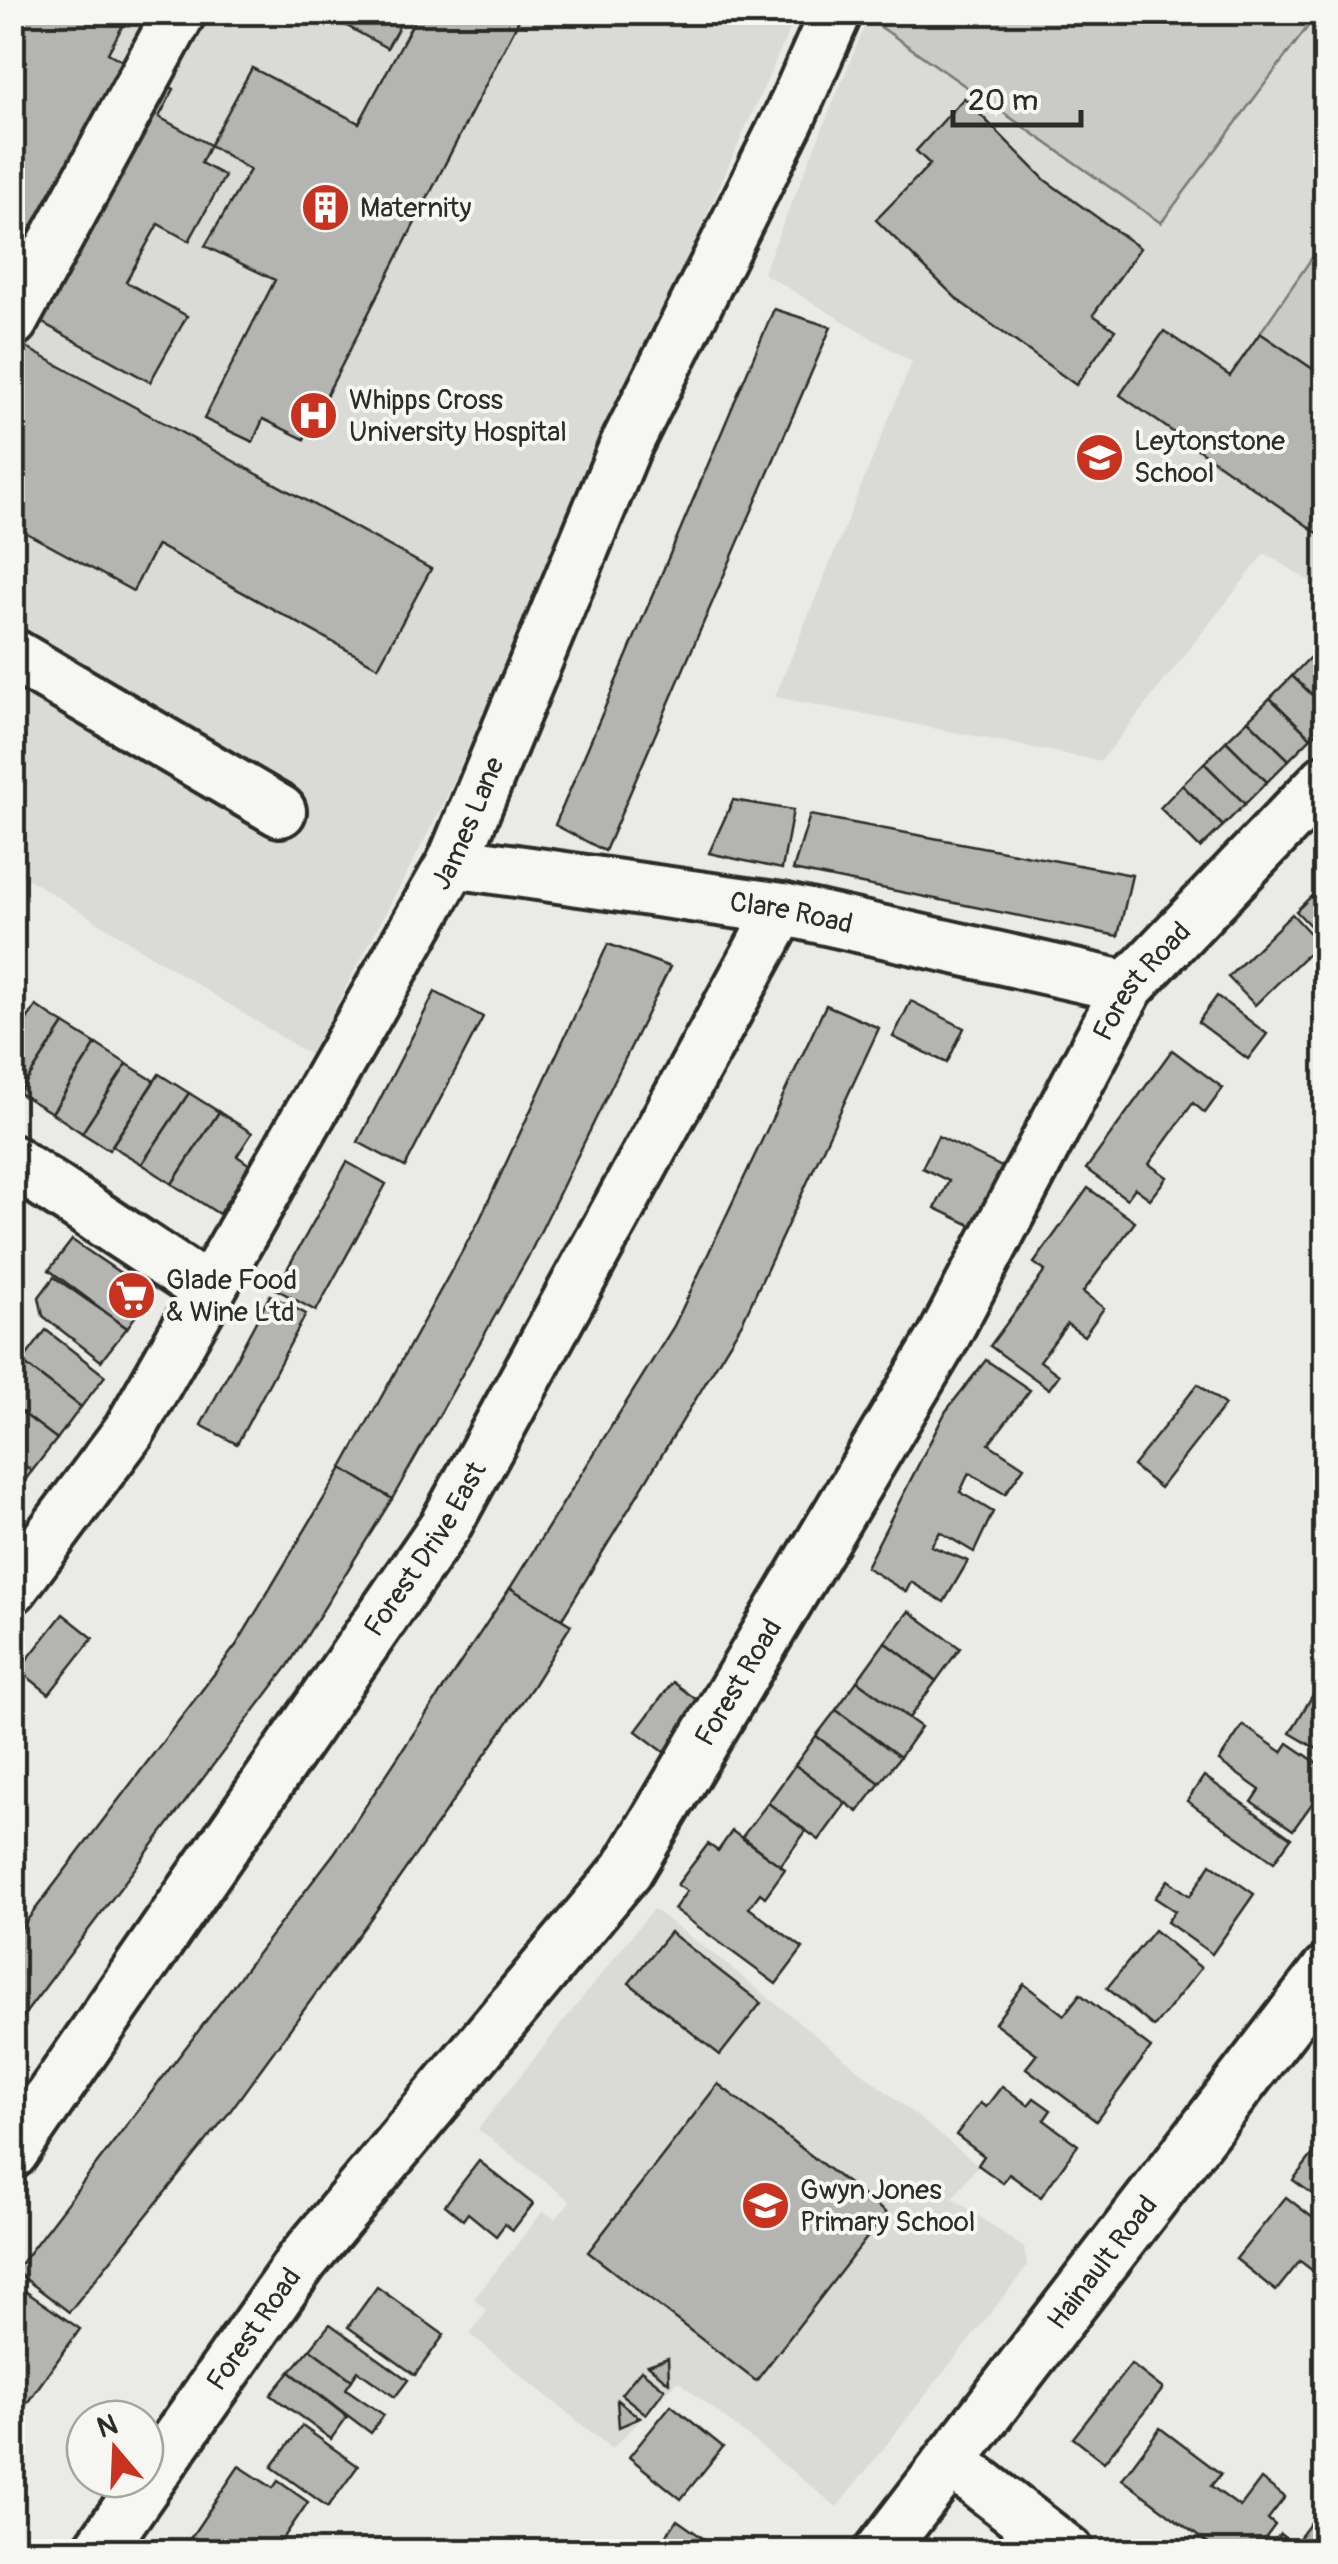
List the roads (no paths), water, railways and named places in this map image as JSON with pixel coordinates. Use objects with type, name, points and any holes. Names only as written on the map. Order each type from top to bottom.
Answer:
[{"type":"street","points":[[12,322],[180,12]]},
{"type":"street","name":"James Lane","points":[[12,1588],[129,1430],[454,862],[625,448],[789,118],[836,12]]},
{"type":"street","points":[[12,654],[280,811]]},
{"type":"street","name":"Forest Road","points":[[98,2552],[300,2262],[628,1870],[942,1340],[1128,987],[1326,780]]},
{"type":"street","name":"Clare Road","points":[[454,862],[782,910],[1128,987]]},
{"type":"street","name":"Forest Drive East","points":[[12,2152],[445,1526],[782,910]]},
{"type":"street","points":[[12,1162],[208,1291]]},
{"type":"street","name":"Hainault Road","points":[[880,2552],[1326,1972]]},
{"type":"street","points":[[952,2462],[1068,2552]]},
{"type":"place","name":"Maternity","points":[[325,208]]},
{"type":"place","name":"Whipps Cross University Hospital","points":[[314,416]]},
{"type":"place","name":"Leytonstone School","points":[[1099,457]]},
{"type":"place","name":"Glade Food & Wine Ltd","points":[[131,1296]]},
{"type":"place","name":"Gwyn Jones Primary School","points":[[765,2206]]}]
